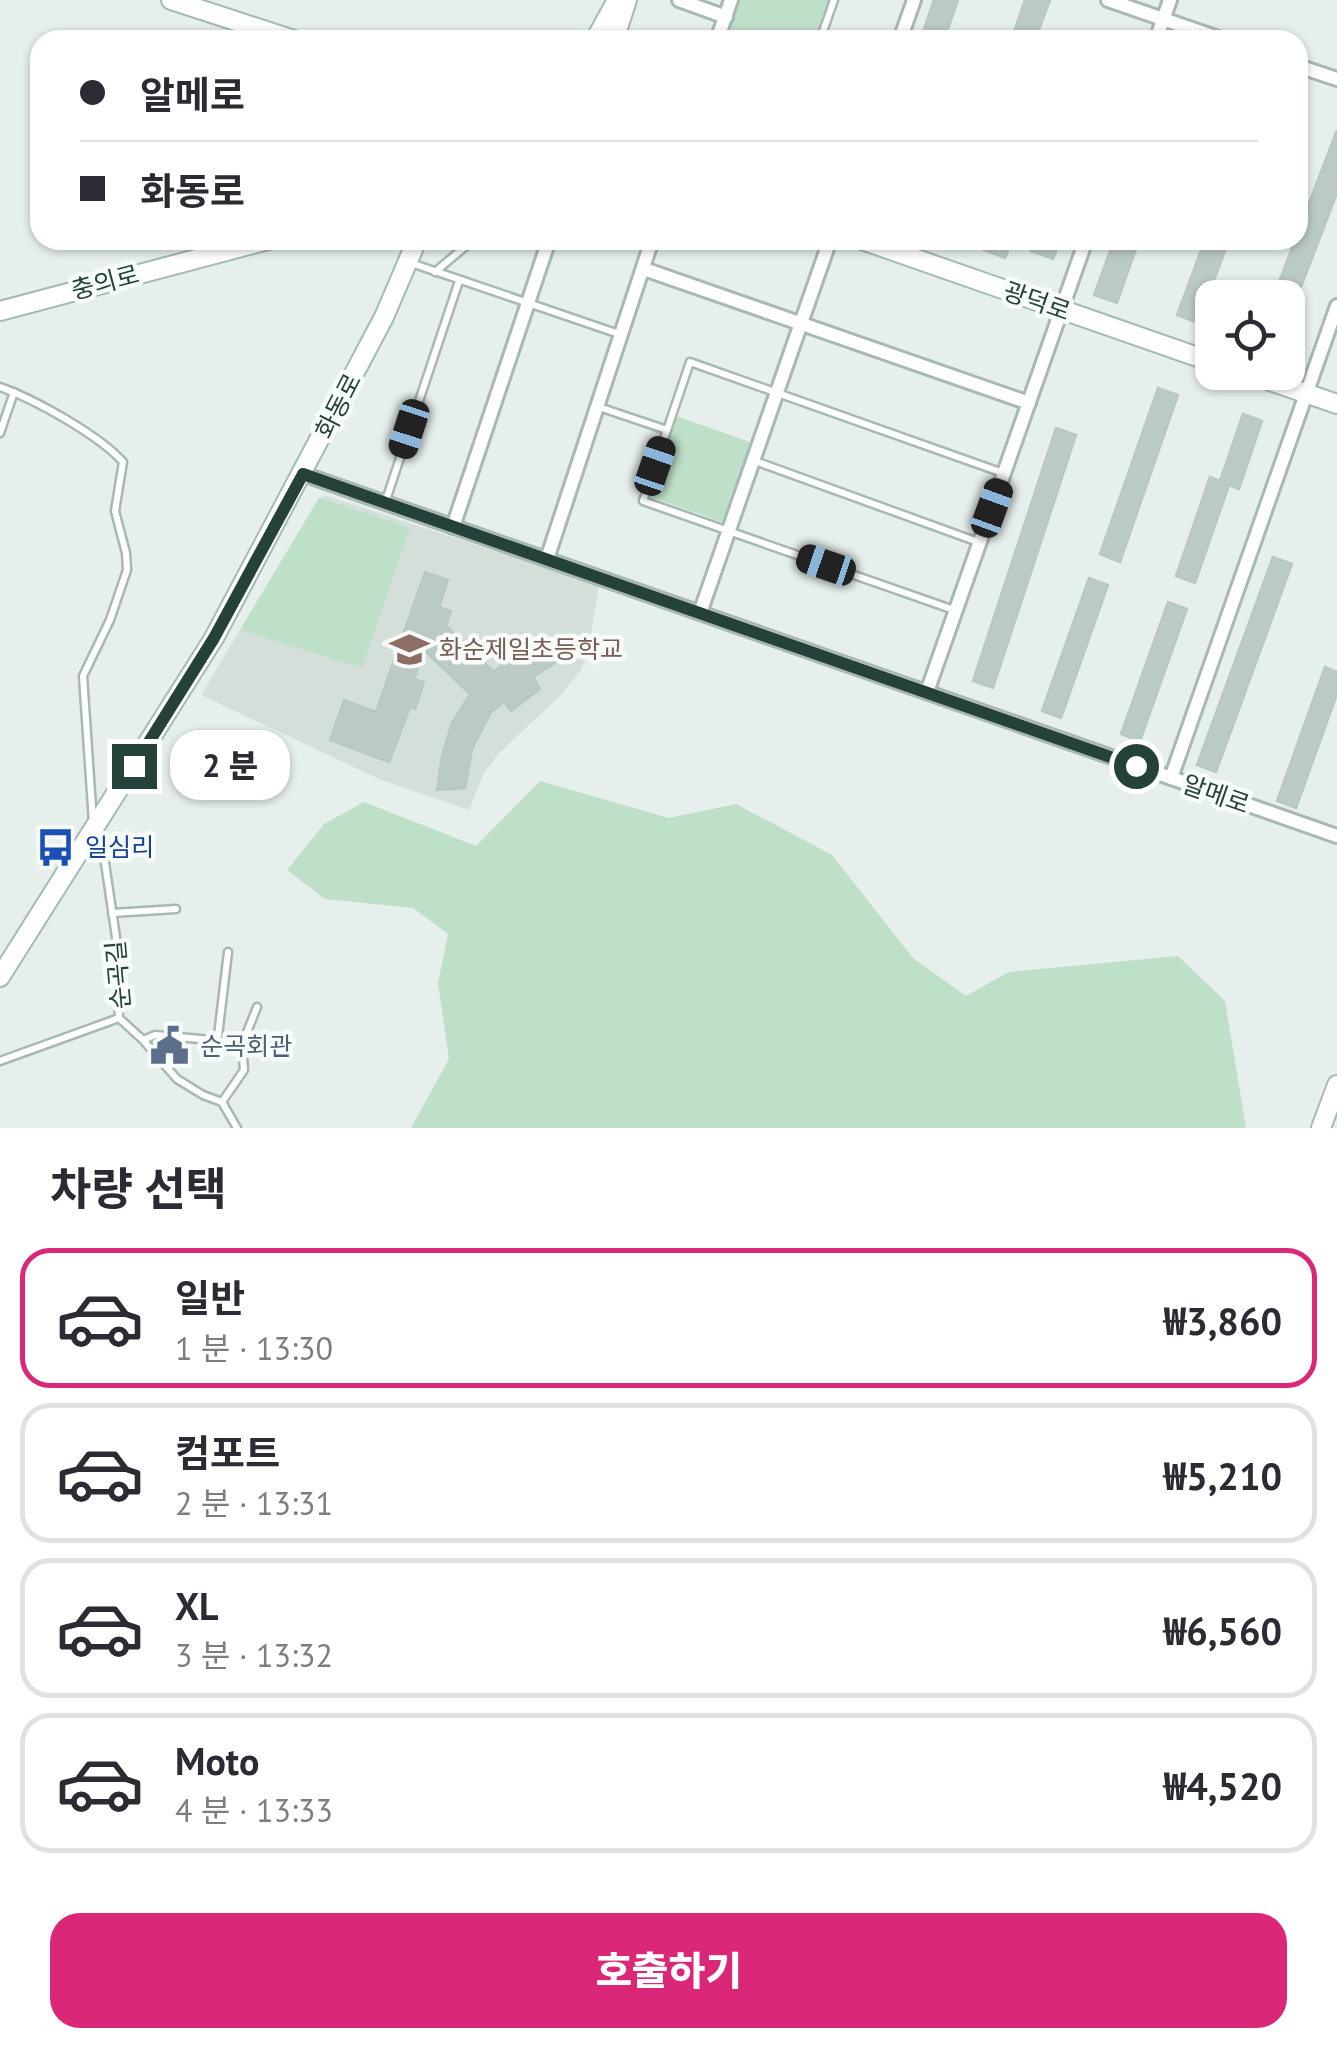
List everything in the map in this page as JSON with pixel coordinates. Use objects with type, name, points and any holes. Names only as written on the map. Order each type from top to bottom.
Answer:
[{"type":"street","points":[[171,0],[263,30]]},
{"type":"street","points":[[600,30],[616,0]]},
{"type":"street","points":[[617,30],[627,0]]},
{"type":"street","points":[[678,0],[726,16]]},
{"type":"street","points":[[721,30],[731,0]]},
{"type":"street","points":[[904,30],[914,0]]},
{"type":"street","points":[[1108,0],[1195,30]]},
{"type":"street","points":[[1160,30],[1170,0]]},
{"type":"street","points":[[1308,70],[1337,80]]},
{"type":"street","name":"충의로","points":[[0,310],[230,250]]},
{"type":"street","name":"화동로","points":[[0,977],[214,638],[303,474],[414,250]]},
{"type":"street","points":[[453,526],[546,250]]},
{"type":"street","points":[[548,560],[649,250]]},
{"type":"street","points":[[700,613],[827,250]]},
{"type":"street","name":"광덕로","points":[[891,250],[1195,356]]},
{"type":"street","points":[[927,692],[1083,250]]},
{"type":"street","points":[[644,269],[1029,403]]},
{"type":"street","points":[[1171,778],[1337,306]]},
{"type":"street","points":[[1295,390],[1337,404]]},
{"type":"street","name":"알메로","points":[[303,474],[1337,836]]},
{"type":"street","points":[[1321,1128],[1335,1095]]},
{"type":"lane","points":[[824,30],[834,0]]},
{"type":"lane","points":[[434,273],[461,250]]},
{"type":"lane","points":[[410,262],[623,335]]},
{"type":"lane","points":[[385,503],[459,281]]},
{"type":"lane","points":[[956,611],[643,501],[690,362],[1004,473]]},
{"type":"lane","points":[[0,387],[14,392],[0,432]]},
{"type":"lane","name":"순곡길","points":[[14,392],[66,420],[122,462],[115,511],[127,570],[110,620],[83,676],[94,830],[102,843],[112,914],[119,1018],[177,1079],[222,1102]]},
{"type":"lane","points":[[599,407],[667,430]]},
{"type":"lane","points":[[754,460],[980,542]]},
{"type":"lane","points":[[112,914],[176,909]]},
{"type":"lane","points":[[143,1040],[155,1035],[212,1040],[218,1036],[228,952]]},
{"type":"lane","points":[[238,1128],[222,1102],[244,1070],[242,1046],[257,1007]]},
{"type":"lane","points":[[0,1061],[119,1018]]},
{"type":"shaded area","name":"화순제일초등학교","points":[[327,496],[599,585],[588,654],[580,671],[559,697],[500,752],[484,773],[469,810],[381,780],[201,695],[319,498]]},
{"type":"green space","points":[[738,0],[829,0],[818,30],[727,30]]},
{"type":"green space","points":[[676,416],[753,443],[725,523],[648,496]]},
{"type":"green space","points":[[319,498],[410,528],[362,668],[240,630]]},
{"type":"green space","points":[[540,781],[669,818],[736,804],[832,855],[913,958],[966,996],[1009,972],[1178,956],[1225,1001],[1246,1128],[411,1128],[449,1059],[438,983],[448,934],[413,908],[325,899],[287,870],[324,824],[364,802],[476,846]]},
{"type":"building","points":[[934,0],[958,0],[948,30],[924,30]]},
{"type":"building","points":[[1025,0],[1050,0],[1039,30],[1014,30]]},
{"type":"building","points":[[1337,130],[1337,193],[1304,280],[1280,280],[1291,250],[1308,250],[1308,206]]},
{"type":"building","points":[[984,250],[1008,250],[1005,258]]},
{"type":"building","points":[[1031,250],[1056,250],[1053,259]]},
{"type":"building","points":[[1110,250],[1136,250],[1117,303],[1094,295]]},
{"type":"building","points":[[1201,250],[1225,250],[1214,280],[1195,280],[1195,322],[1177,315]]},
{"type":"building","points":[[1158,388],[1178,395],[1120,562],[1100,554]]},
{"type":"building","points":[[1243,414],[1262,421],[1239,489],[1229,485],[1195,583],[1176,576],[1210,477],[1220,481]]},
{"type":"building","points":[[1056,428],[1076,435],[993,688],[973,681]]},
{"type":"building","points":[[1273,557],[1292,564],[1216,772],[1197,765]]},
{"type":"building","points":[[425,572],[448,580],[439,607],[451,611],[446,626],[494,672],[519,650],[551,639],[558,661],[533,677],[540,689],[511,711],[504,702],[491,712],[472,749],[465,788],[437,790],[452,723],[470,694],[424,650],[414,679],[424,682],[389,762],[330,740],[344,700],[376,712]]},
{"type":"building","points":[[1089,578],[1108,585],[1061,718],[1042,711]]},
{"type":"building","points":[[1168,602],[1187,609],[1140,741],[1121,734]]},
{"type":"building","points":[[1325,667],[1337,672],[1337,694],[1296,808],[1277,801]]},
{"type":"place","name":"화순제일초등학교","points":[[409,649]]},
{"type":"place","name":"일심리","points":[[55,847]]},
{"type":"place","name":"순곡회관","points":[[170,1046]]},
{"type":"route","points":[[134,766],[214,638],[303,474],[1136,766]]}]
